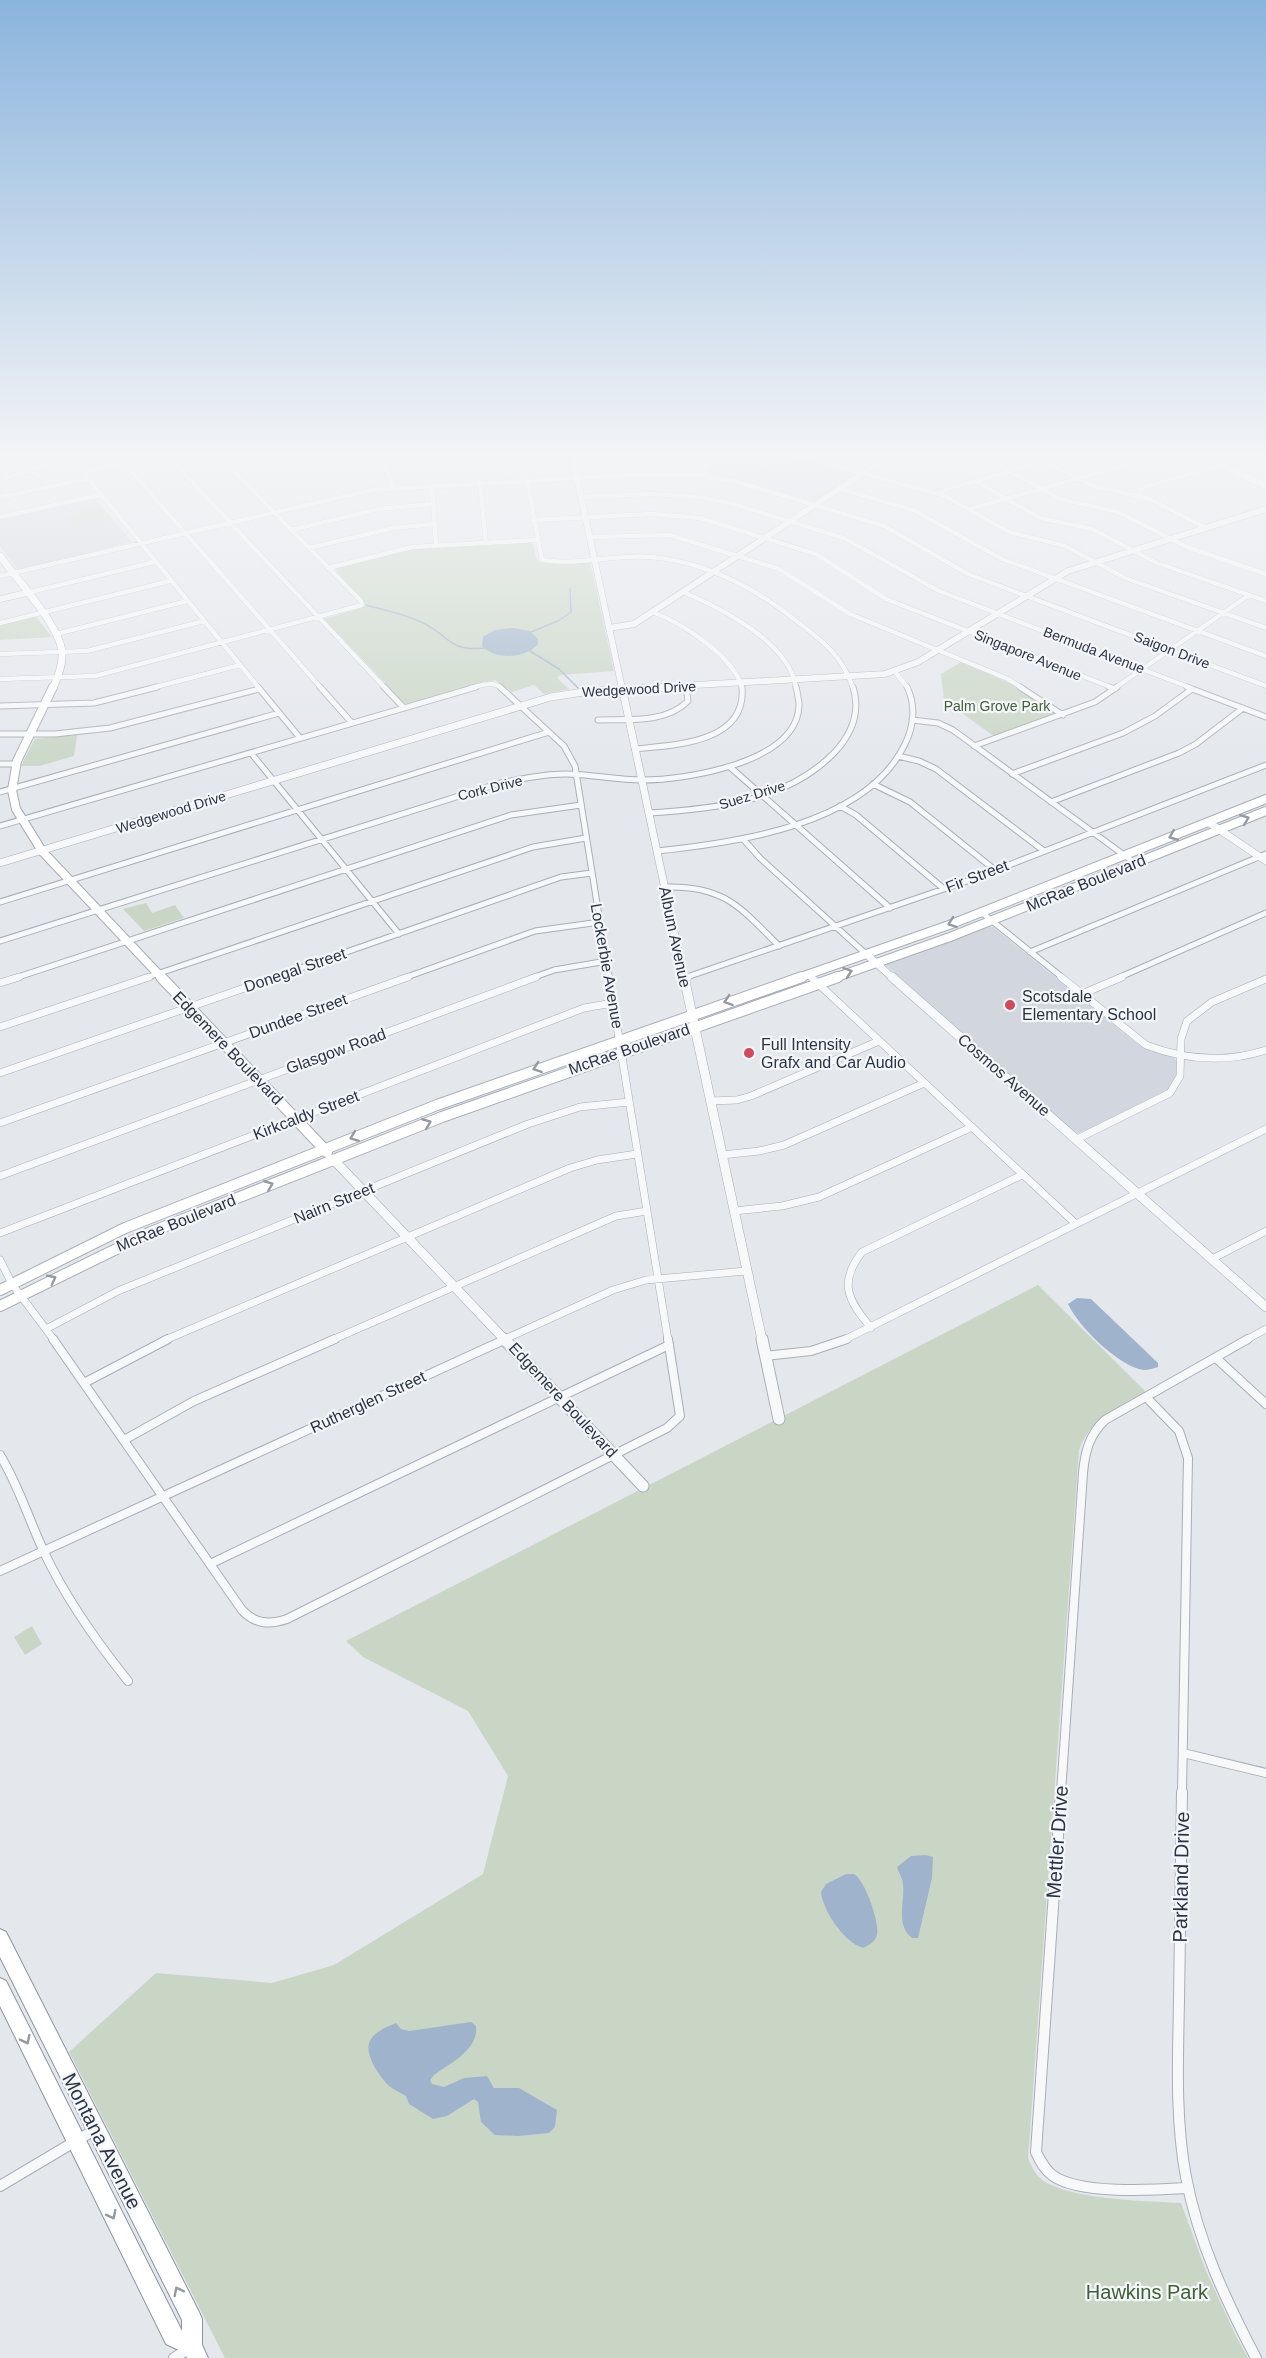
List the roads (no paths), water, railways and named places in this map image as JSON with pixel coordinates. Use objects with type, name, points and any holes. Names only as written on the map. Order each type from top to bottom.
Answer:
[{"type":"highway","name":"Montana Avenue","points":[[0,1938],[192,2319],[195,2352]]},
{"type":"highway","name":"Montana Avenue","points":[[0,1988],[172,2337],[195,2352]]},
{"type":"main road","points":[[6,565],[56,634],[62,652],[57,678],[16,764],[11,789]]},
{"type":"main road","name":"Edgemere Boulevard","points":[[11,789],[13,801],[42,851],[333,1159]]},
{"type":"main road","name":"McRae Boulevard","points":[[0,1290],[125,1228],[476,1090],[981,912],[1266,799]]},
{"type":"main road","name":"McRae Boulevard","points":[[0,1306],[125,1244],[333,1159],[489,1099],[992,921],[1266,811]]},
{"type":"main road","points":[[755,992],[764,1002]]},
{"type":"street","name":"Saigon Drive","points":[[0,576],[49,565]]},
{"type":"street","points":[[0,599],[142,565]]},
{"type":"street","points":[[157,565],[300,738]]},
{"type":"street","points":[[213,565],[352,723]]},
{"type":"street","points":[[0,826],[404,708],[270,565]]},
{"type":"street","points":[[0,680],[95,676],[357,607],[363,603],[325,565]]},
{"type":"street","points":[[328,568],[339,565]]},
{"type":"street","name":"Album Avenue","points":[[595,565],[779,1419]]},
{"type":"street","name":"Suez Drive","points":[[649,813],[703,809],[761,795],[802,778],[827,761],[844,744],[856,714],[856,698],[850,677],[841,657],[828,644],[757,592],[741,584],[681,565]]},
{"type":"street","points":[[609,628],[630,626],[724,565]]},
{"type":"street","points":[[765,565],[788,573],[850,614],[1008,680],[1063,715]]},
{"type":"street","name":"Singapore Avenue","points":[[834,565],[886,598],[1115,689]]},
{"type":"street","name":"Bermuda Avenue","points":[[893,565],[917,580],[998,614],[1266,717]]},
{"type":"street","name":"Saigon Drive","points":[[949,565],[1266,686]]},
{"type":"street","points":[[1020,565],[1266,656]]},
{"type":"street","name":"Wedgewood Drive","points":[[0,863],[571,693],[850,677],[894,671],[913,665],[1068,571],[1086,565]]},
{"type":"street","points":[[1101,565],[1132,580],[1266,628]]},
{"type":"street","points":[[1163,565],[1266,601]]},
{"type":"street","points":[[1239,565],[1266,574]]},
{"type":"street","points":[[0,623],[170,581]]},
{"type":"street","name":"Cork Drive","points":[[0,941],[497,784],[576,774],[641,780],[694,776],[730,767],[766,751],[787,734],[796,721],[800,706],[790,666],[778,654],[714,605],[682,592]]},
{"type":"street","points":[[974,746],[1089,705],[1249,595]]},
{"type":"street","points":[[56,634],[187,601]]},
{"type":"street","points":[[635,749],[686,744],[722,730],[735,719],[742,708],[744,699],[741,683],[733,667],[675,621],[652,612]]},
{"type":"street","points":[[0,654],[99,648],[204,621]]},
{"type":"street","points":[[0,706],[86,704],[114,699],[240,665]]},
{"type":"street","points":[[657,851],[744,840],[796,826],[840,806],[873,784],[898,756],[909,736],[912,720],[908,685],[894,671]]},
{"type":"street","name":"Lockerbie Avenue","points":[[404,708],[485,684],[495,684],[522,706],[568,751],[576,774],[680,1416],[676,1422],[615,1455]]},
{"type":"street","points":[[598,720],[661,716],[677,711],[688,701],[686,686]]},
{"type":"street","points":[[0,734],[76,733],[118,727],[259,688]]},
{"type":"street","points":[[1012,774],[1123,733],[1155,716],[1192,688]]},
{"type":"street","points":[[1051,802],[1179,753],[1196,744],[1243,708]]},
{"type":"street","points":[[0,792],[279,713]]},
{"type":"street","points":[[912,720],[944,725],[1135,863]]},
{"type":"street","points":[[0,902],[549,732]]},
{"type":"street","points":[[251,753],[399,934]]},
{"type":"street","points":[[898,756],[919,761],[936,769],[1044,851]]},
{"type":"street","points":[[0,764],[16,764]]},
{"type":"street","name":"Fir Street","points":[[684,978],[996,870],[1266,765]]},
{"type":"street","points":[[730,767],[890,908]]},
{"type":"street","points":[[873,784],[910,802],[996,870]]},
{"type":"street","points":[[0,983],[511,815],[580,805]]},
{"type":"street","points":[[840,806],[856,815],[944,889]]},
{"type":"street","points":[[1208,822],[1264,857]]},
{"type":"street","points":[[0,1027],[540,844],[586,838]]},
{"type":"street","name":"Cosmos Avenue","points":[[744,840],[760,858],[866,954],[1266,1307]]},
{"type":"street","points":[[1030,952],[1264,857]]},
{"type":"street","name":"Donegal Street","points":[[0,1073],[561,878],[592,873]]},
{"type":"street","points":[[664,886],[694,886],[722,894],[779,946]]},
{"type":"street","points":[[981,912],[1146,1045],[1165,1052],[1222,1059],[1243,1057],[1266,1050]]},
{"type":"street","points":[[1082,994],[1266,914]]},
{"type":"street","name":"Dundee Street","points":[[0,1123],[535,931],[600,922]]},
{"type":"street","name":"Glasgow Road","points":[[0,1176],[554,970],[607,961]]},
{"type":"street","points":[[808,974],[1076,1224]]},
{"type":"street","points":[[1077,1139],[1170,1093],[1180,1080],[1185,1025],[1193,1015],[1266,979]]},
{"type":"street","name":"Kirkcaldy Street","points":[[0,1233],[584,1008],[613,1003]]},
{"type":"street","points":[[711,1101],[737,1100],[751,1096],[879,1041]]},
{"type":"street","points":[[722,1155],[759,1151],[784,1144],[924,1083]]},
{"type":"street","name":"Nairn Street","points":[[46,1329],[118,1291],[549,1116],[597,1104],[629,1102]]},
{"type":"street","points":[[734,1211],[782,1206],[819,1197],[972,1127]]},
{"type":"street","points":[[765,1356],[824,1347],[871,1328],[1266,1129]]},
{"type":"street","points":[[84,1383],[154,1345],[570,1168],[597,1160],[637,1154]]},
{"type":"street","name":"Edgemere Boulevard","points":[[333,1159],[644,1486]]},
{"type":"street","points":[[871,1328],[852,1304],[848,1291],[849,1270],[862,1252],[1022,1174]]},
{"type":"street","points":[[124,1440],[194,1401],[455,1286],[616,1216],[647,1211]]},
{"type":"street","points":[[1212,1259],[1266,1231]]},
{"type":"street","points":[[0,1260],[12,1284],[248,1617],[265,1623],[287,1619],[615,1455]]},
{"type":"street","name":"Rutherglen Street","points":[[0,1571],[613,1290],[636,1282],[746,1270]]},
{"type":"street","name":"Mettler Drive","points":[[1188,2188],[1131,2191],[1066,2181],[1049,2172],[1039,2159],[1036,2147],[1084,1454],[1089,1437],[1099,1426],[1266,1329]]},
{"type":"street","points":[[210,1564],[669,1345]]},
{"type":"street","points":[[1216,1358],[1266,1404]]},
{"type":"street","name":"Parkland Drive","points":[[1146,1397],[1179,1431],[1188,1458],[1177,2103],[1188,2188],[1202,2235],[1225,2296],[1256,2358]]},
{"type":"street","points":[[0,1455],[19,1490],[44,1551],[98,1643],[128,1681]]},
{"type":"street","points":[[1183,1753],[1266,1773]]},
{"type":"street","points":[[0,2186],[96,2129]]},
{"type":"street","points":[[174,2358],[195,2352]]},
{"type":"water","points":[[513,628],[530,631],[538,639],[538,644],[526,653],[510,656],[494,654],[482,646],[483,637],[495,630]]},
{"type":"water","points":[[1077,1298],[1091,1299],[1158,1363],[1158,1367],[1144,1370],[1134,1367],[1123,1362],[1100,1344],[1068,1304]]},
{"type":"water","points":[[911,1856],[933,1857],[932,1878],[918,1938],[912,1938],[902,1920],[903,1883],[897,1867]]},
{"type":"water","points":[[846,1874],[854,1874],[863,1884],[876,1921],[877,1935],[872,1943],[863,1948],[856,1945],[836,1925],[826,1908],[821,1892],[826,1884]]},
{"type":"water","points":[[471,2022],[476,2026],[473,2042],[455,2061],[434,2075],[430,2080],[432,2084],[444,2087],[464,2078],[487,2076],[494,2088],[519,2088],[557,2110],[555,2127],[549,2133],[518,2136],[495,2135],[481,2122],[478,2102],[474,2099],[447,2116],[433,2119],[409,2104],[406,2096],[389,2086],[370,2057],[369,2044],[373,2036],[396,2023],[401,2029],[409,2031]]},
{"type":"waterway","points":[[531,632],[558,621],[571,612],[570,589]]},
{"type":"waterway","points":[[366,605],[421,622],[456,645],[473,649],[485,648]]},
{"type":"waterway","points":[[530,651],[559,669],[578,688]]},
{"type":"place","name":"Scotsdale Elementary School","points":[[1010,1005]]},
{"type":"place","name":"Full Intensity Grafx and Car Audio","points":[[749,1053]]},
{"type":"park label","name":"Palm Grove Park","points":[[997,706]]},
{"type":"park label","name":"Hawkins Park","points":[[1147,2292]]}]
